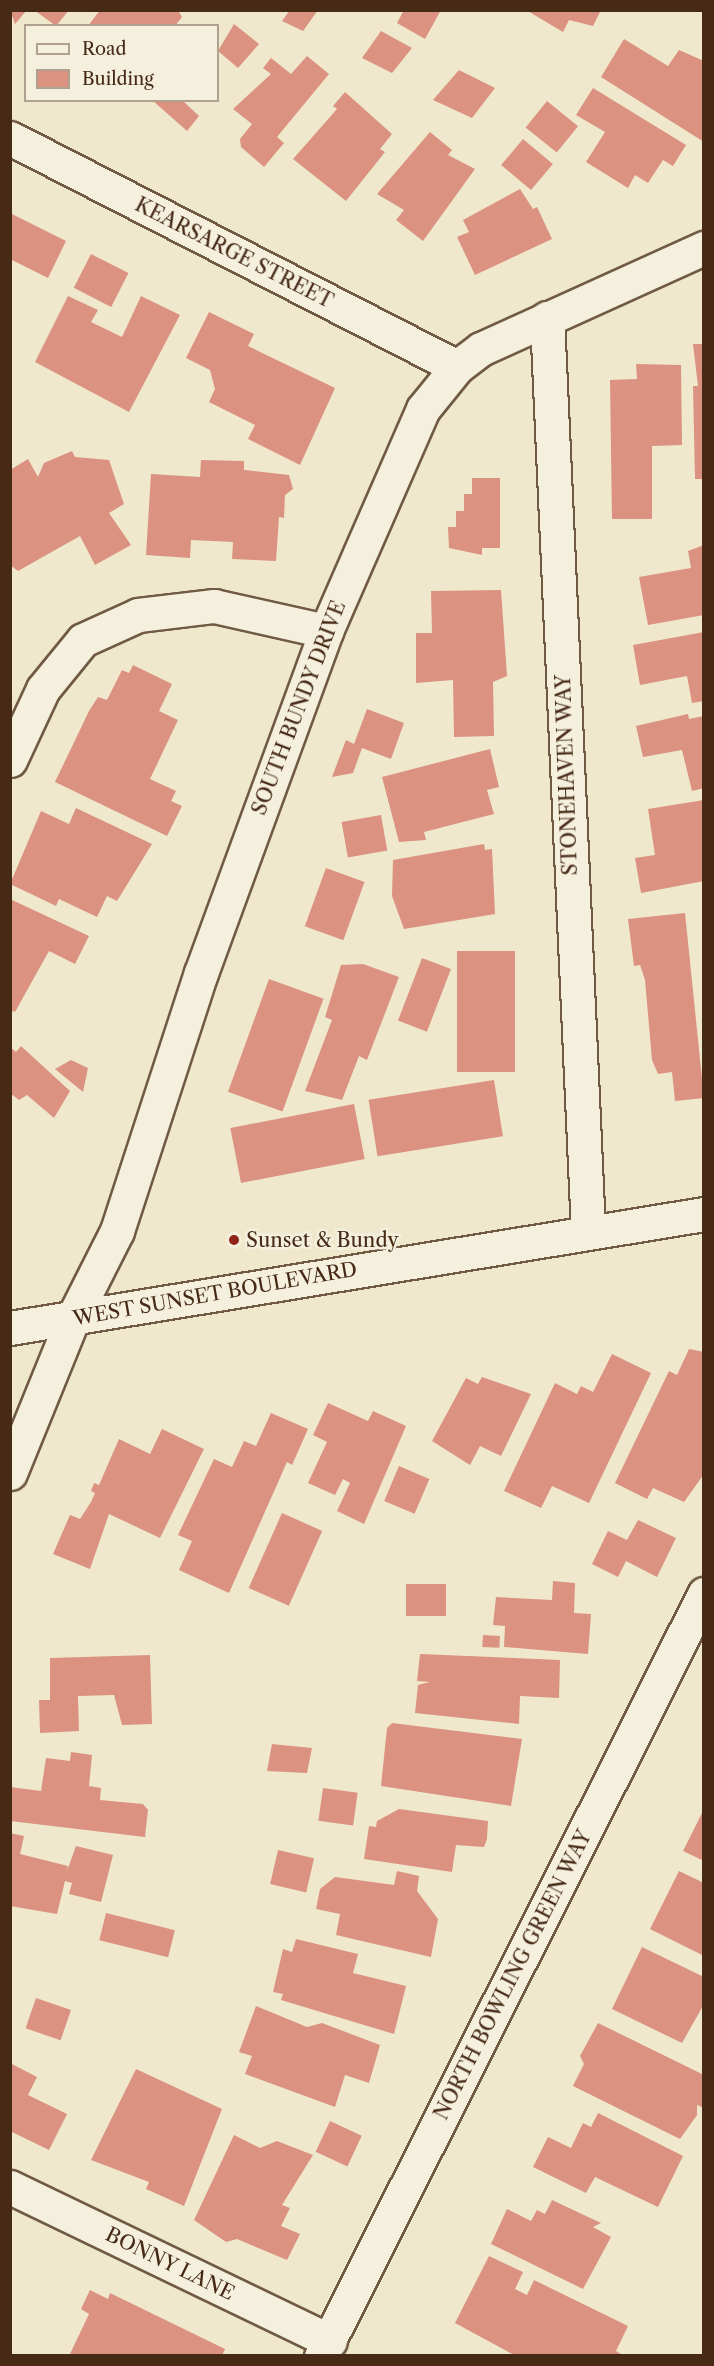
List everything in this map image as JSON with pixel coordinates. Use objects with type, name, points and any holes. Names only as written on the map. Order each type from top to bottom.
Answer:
[{"type":"street","name":"KEARSARGE STREET","points":[[10,138],[457,367]]},
{"type":"street","name":"SOUTH BUNDY DRIVE","points":[[10,1473],[73,1318],[117,1231],[201,973],[326,631],[423,409],[457,367],[547,318],[704,248]]},
{"type":"street","name":"STONEHAVEN WAY","points":[[547,318],[588,1232]]},
{"type":"street","points":[[10,760],[43,689],[83,640],[138,615],[214,606],[326,631]]},
{"type":"street","name":"WEST SUNSET BOULEVARD","points":[[10,1328],[704,1214]]},
{"type":"street","name":"NORTH BOWLING GREEN WAY","points":[[325,2348],[704,1594]]},
{"type":"street","name":"BONNY LANE","points":[[10,2187],[325,2348]]},
{"type":"building","points":[[10,10],[27,10],[15,24]]},
{"type":"building","points":[[34,10],[69,10],[58,24],[53,24]]},
{"type":"building","points":[[100,10],[178,10],[182,17],[177,24],[90,24]]},
{"type":"building","points":[[290,10],[318,10],[303,31],[282,21]]},
{"type":"building","points":[[404,10],[441,10],[425,39],[397,23]]},
{"type":"building","points":[[526,10],[601,10],[593,26],[569,20],[563,32]]},
{"type":"building","points":[[234,24],[259,44],[238,68],[219,52]]},
{"type":"building","points":[[381,31],[412,48],[392,73],[362,58]]},
{"type":"building","points":[[624,39],[668,66],[679,50],[704,61],[704,142],[601,77]]},
{"type":"building","points":[[307,56],[329,74],[277,137],[284,143],[264,167],[241,147],[240,139],[252,124],[233,109],[271,74],[263,68],[271,58],[291,74]]},
{"type":"building","points":[[459,70],[495,88],[472,118],[433,100]]},
{"type":"building","points":[[593,88],[686,145],[673,166],[663,160],[648,183],[635,175],[628,188],[586,162],[605,132],[576,115]]},
{"type":"building","points":[[345,92],[392,134],[380,149],[385,152],[346,201],[293,159],[337,109],[333,106]]},
{"type":"building","points":[[547,101],[578,126],[557,153],[526,127]]},
{"type":"building","points":[[154,102],[184,102],[199,116],[187,131]]},
{"type":"building","points":[[430,132],[452,150],[448,155],[475,169],[423,241],[396,220],[404,210],[377,194]]},
{"type":"building","points":[[523,139],[553,164],[531,190],[501,165]]},
{"type":"building","points":[[520,189],[533,209],[537,207],[552,239],[475,275],[457,237],[469,232],[463,220]]},
{"type":"building","points":[[10,213],[66,241],[48,278],[10,259]]},
{"type":"building","points":[[91,254],[128,273],[111,307],[74,288]]},
{"type":"building","points":[[68,296],[98,310],[91,322],[122,337],[141,296],[180,315],[129,412],[35,362]]},
{"type":"building","points":[[209,312],[254,334],[248,346],[335,388],[300,465],[248,439],[255,425],[209,402],[215,389],[210,370],[186,358]]},
{"type":"building","points":[[693,344],[704,344],[704,479],[695,479],[693,386],[698,386]]},
{"type":"building","points":[[636,364],[681,365],[682,445],[652,446],[652,519],[612,519],[610,380],[637,379]]},
{"type":"building","points":[[72,451],[75,457],[109,460],[124,504],[109,513],[131,545],[95,565],[80,536],[18,571],[10,565],[10,470],[28,459],[38,477],[44,463]]},
{"type":"building","points":[[201,460],[244,461],[244,470],[289,475],[293,489],[285,495],[284,518],[279,517],[276,561],[232,559],[233,542],[191,540],[190,558],[146,555],[151,474],[200,477]]},
{"type":"building","points":[[472,478],[500,478],[500,548],[482,548],[482,555],[449,548],[448,527],[456,527],[456,511],[464,511],[464,494],[472,494]]},
{"type":"building","points":[[704,545],[704,615],[648,625],[639,577],[691,568],[688,551]]},
{"type":"building","points":[[501,590],[507,676],[493,682],[494,736],[454,737],[453,680],[416,683],[416,633],[432,633],[431,591]]},
{"type":"building","points":[[704,632],[704,701],[692,703],[687,676],[640,685],[633,645]]},
{"type":"building","points":[[133,665],[172,684],[159,711],[178,720],[150,779],[176,791],[171,801],[182,806],[167,836],[55,782],[98,697],[107,700],[122,670],[129,673]]},
{"type":"building","points":[[367,709],[404,723],[391,759],[362,748],[353,773],[332,777],[346,740],[354,744]]},
{"type":"building","points":[[688,714],[689,719],[704,716],[704,788],[692,791],[682,750],[643,757],[636,726]]},
{"type":"building","points":[[490,749],[499,787],[487,790],[494,814],[424,832],[426,840],[399,842],[382,777]]},
{"type":"building","points":[[704,800],[704,881],[641,893],[635,858],[655,855],[648,809]]},
{"type":"building","points":[[76,808],[152,844],[117,901],[107,896],[97,917],[59,899],[56,906],[10,884],[41,811],[69,824]]},
{"type":"building","points":[[381,815],[387,850],[348,857],[342,822]]},
{"type":"building","points":[[484,844],[485,850],[492,849],[495,914],[404,929],[392,896],[393,860]]},
{"type":"building","points":[[326,868],[365,882],[343,940],[305,926]]},
{"type":"building","points":[[10,899],[89,936],[75,964],[49,951],[15,1012],[10,1010]]},
{"type":"building","points":[[685,913],[704,1098],[675,1101],[672,1072],[658,1074],[652,1060],[645,980],[640,965],[634,966],[628,919]]},
{"type":"building","points":[[457,951],[515,951],[515,1072],[457,1072]]},
{"type":"building","points":[[422,958],[451,969],[427,1032],[398,1021]]},
{"type":"building","points":[[363,964],[399,977],[367,1060],[359,1056],[342,1100],[305,1091],[332,1020],[325,1017],[341,965]]},
{"type":"building","points":[[269,979],[324,999],[282,1112],[228,1092]]},
{"type":"building","points":[[21,1046],[70,1091],[54,1118],[27,1095],[19,1100],[10,1093],[10,1047],[16,1052]]},
{"type":"building","points":[[71,1060],[88,1068],[83,1092],[55,1069]]},
{"type":"building","points":[[494,1080],[503,1136],[377,1156],[369,1100]]},
{"type":"building","points":[[354,1104],[365,1159],[241,1183],[230,1128]]},
{"type":"building","points":[[689,1349],[704,1352],[704,1474],[684,1502],[653,1488],[647,1499],[615,1483],[669,1371],[677,1375]]},
{"type":"building","points":[[612,1354],[651,1373],[589,1503],[552,1486],[541,1508],[504,1491],[555,1383],[577,1394],[581,1386],[593,1392]]},
{"type":"building","points":[[482,1377],[531,1394],[501,1456],[480,1446],[470,1465],[432,1441],[466,1378],[478,1384]]},
{"type":"building","points":[[328,1403],[368,1421],[373,1411],[406,1426],[364,1524],[337,1511],[350,1483],[343,1479],[335,1495],[308,1483],[327,1442],[313,1435]]},
{"type":"building","points":[[271,1413],[308,1429],[292,1465],[287,1462],[229,1593],[179,1570],[192,1541],[178,1535],[214,1459],[232,1467],[244,1441],[256,1446]]},
{"type":"building","points":[[162,1429],[204,1449],[160,1538],[109,1514],[90,1569],[53,1554],[70,1515],[80,1519],[91,1502],[95,1493],[91,1491],[94,1483],[99,1485],[119,1439],[150,1454]]},
{"type":"building","points":[[399,1466],[429,1479],[415,1514],[384,1501]]},
{"type":"building","points":[[282,1513],[322,1531],[289,1606],[249,1588]]},
{"type":"building","points":[[638,1520],[676,1538],[657,1577],[626,1561],[618,1577],[592,1564],[608,1531],[627,1540]]},
{"type":"building","points":[[553,1581],[575,1583],[574,1613],[591,1614],[588,1654],[504,1647],[505,1626],[493,1625],[496,1597],[552,1600]]},
{"type":"building","points":[[406,1584],[446,1584],[446,1616],[406,1616]]},
{"type":"building","points":[[483,1635],[500,1636],[499,1648],[482,1647]]},
{"type":"building","points":[[420,1654],[560,1660],[559,1698],[520,1696],[519,1724],[415,1713],[418,1685],[430,1682],[417,1681]]},
{"type":"building","points":[[150,1655],[152,1724],[122,1725],[114,1695],[78,1696],[79,1731],[40,1733],[39,1700],[50,1700],[50,1658]]},
{"type":"building","points":[[392,1723],[522,1739],[511,1806],[381,1786],[387,1728]]},
{"type":"building","points":[[272,1744],[312,1748],[307,1773],[267,1771]]},
{"type":"building","points":[[71,1752],[92,1755],[89,1786],[101,1788],[100,1800],[143,1804],[148,1810],[145,1837],[10,1821],[10,1787],[41,1791],[46,1758],[70,1761]]},
{"type":"building","points":[[323,1788],[358,1793],[353,1826],[318,1821]]},
{"type":"building","points":[[399,1809],[488,1821],[484,1847],[456,1845],[452,1872],[364,1859],[369,1826],[376,1827],[377,1821]]},
{"type":"building","points":[[704,1809],[704,1861],[683,1851]]},
{"type":"building","points":[[10,1833],[24,1836],[20,1854],[68,1866],[67,1871],[76,1846],[113,1855],[101,1902],[69,1894],[72,1883],[65,1881],[57,1914],[10,1906]]},
{"type":"building","points":[[278,1850],[314,1858],[306,1892],[270,1884]]},
{"type":"building","points":[[397,1871],[419,1876],[417,1891],[438,1919],[431,1957],[336,1935],[340,1914],[316,1909],[320,1889],[335,1877],[394,1885]]},
{"type":"building","points":[[679,1871],[704,1883],[704,1956],[650,1929]]},
{"type":"building","points":[[106,1913],[175,1930],[168,1957],[99,1940]]},
{"type":"building","points":[[296,1939],[358,1954],[353,1973],[406,1986],[394,2034],[281,2000],[283,1994],[273,1992],[283,1949],[292,1952]]},
{"type":"building","points":[[642,1947],[704,1977],[704,2004],[682,2043],[612,2009]]},
{"type":"building","points":[[36,1998],[71,2010],[61,2040],[26,2028]]},
{"type":"building","points":[[256,2006],[307,2027],[322,2023],[380,2045],[369,2083],[345,2075],[335,2107],[245,2074],[252,2056],[239,2052]]},
{"type":"building","points":[[598,2023],[704,2075],[704,2108],[697,2105],[697,2115],[680,2139],[573,2086],[584,2064],[580,2056]]},
{"type":"building","points":[[10,2063],[37,2077],[28,2095],[67,2114],[49,2150],[10,2131]]},
{"type":"building","points":[[136,2069],[222,2109],[184,2206],[146,2189],[149,2182],[91,2160]]},
{"type":"building","points":[[598,2113],[683,2156],[658,2207],[595,2177],[586,2193],[533,2167],[548,2137],[571,2148],[583,2123],[591,2127]]},
{"type":"building","points":[[330,2121],[362,2136],[347,2167],[316,2152]]},
{"type":"building","points":[[234,2135],[260,2148],[277,2141],[313,2155],[282,2205],[290,2208],[281,2226],[300,2234],[287,2260],[237,2239],[226,2242],[194,2220]]},
{"type":"building","points":[[552,2200],[601,2223],[593,2227],[611,2237],[583,2289],[491,2244],[507,2209],[531,2221],[537,2210],[545,2214]]},
{"type":"building","points":[[489,2256],[523,2272],[515,2289],[527,2295],[534,2280],[628,2326],[616,2351],[624,2356],[516,2356],[455,2323]]},
{"type":"building","points":[[90,2290],[108,2299],[110,2293],[225,2349],[222,2356],[70,2354],[89,2314],[81,2309]]},
{"type":"place","name":"Sunset & Bundy","points":[[234,1240]]}]
